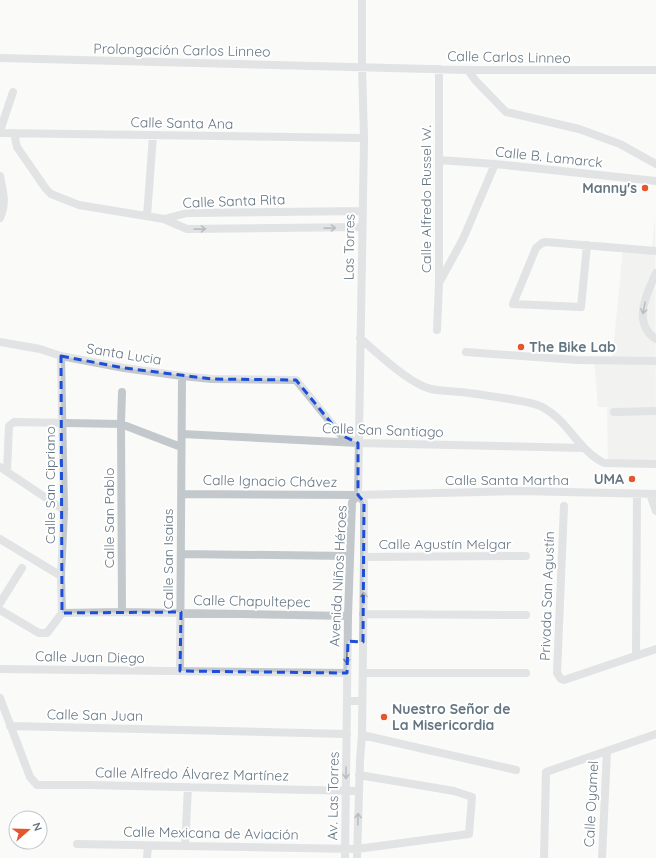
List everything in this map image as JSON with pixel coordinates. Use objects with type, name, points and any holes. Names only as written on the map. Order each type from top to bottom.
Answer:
[{"type":"street","name":"Las Torres","points":[[358,495],[364,138],[362,0]]},
{"type":"street","name":"Prolongación Carlos Linneo","points":[[1,58],[362,67]]},
{"type":"street","name":"Calle Carlos Linneo","points":[[362,67],[468,70],[656,70]]},
{"type":"street","name":"Calle Alfredo Russel W.","points":[[437,330],[439,69]]},
{"type":"street","points":[[468,70],[475,80],[506,112],[579,129],[620,144],[656,164]]},
{"type":"street","points":[[0,132],[13,92]]},
{"type":"street","name":"Calle Santa Ana","points":[[0,132],[153,136],[364,138]]},
{"type":"street","points":[[14,133],[17,147],[51,194],[79,205],[164,219]]},
{"type":"street","points":[[148,216],[153,136]]},
{"type":"street","name":"Calle B. Lamarck","points":[[439,160],[495,164],[656,181]]},
{"type":"street","points":[[438,283],[463,239],[495,164]]},
{"type":"street","points":[[0,176],[4,199],[4,209],[0,218]]},
{"type":"street","name":"Calle Santa Rita","points":[[164,219],[187,213],[363,212]]},
{"type":"street","name":"Calle Santa Rita","points":[[164,219],[187,229],[362,227]]},
{"type":"street","points":[[587,245],[581,307],[513,304],[536,248],[542,243],[546,242],[587,245],[656,251]]},
{"type":"street","points":[[656,273],[647,293],[642,315],[646,330],[656,339]]},
{"type":"street","points":[[360,338],[384,359],[418,384],[431,389],[486,395],[528,402],[544,408],[556,417],[584,448],[604,463],[656,464]]},
{"type":"street","points":[[0,342],[40,349],[62,356]]},
{"type":"street","points":[[466,352],[577,360],[656,361]]},
{"type":"street","name":"Santa Lucia","points":[[62,356],[124,368],[182,376],[212,379],[296,380],[341,435],[358,443]]},
{"type":"street","name":"Calle San Cipriano","points":[[62,356],[64,510],[61,576],[62,613]]},
{"type":"street","name":"Calle San Isaias","points":[[180,671],[182,376]]},
{"type":"street","name":"Calle San Pablo","points":[[122,392],[122,612]]},
{"type":"street","points":[[614,412],[656,411]]},
{"type":"street","points":[[64,510],[4,469],[9,426],[14,422],[121,424],[181,447]]},
{"type":"street","name":"Calle San Santiago","points":[[182,434],[358,443],[584,448]]},
{"type":"street","name":"Calle Santa Martha","points":[[358,495],[521,491],[653,494]]},
{"type":"street","name":"Calle Ignacio Chávez","points":[[182,494],[358,495]]},
{"type":"street","points":[[636,655],[637,494]]},
{"type":"street","points":[[653,494],[656,511]]},
{"type":"street","name":"Avenida Niños Héroes","points":[[347,734],[348,616],[352,502],[358,495],[364,502],[362,735]]},
{"type":"street","name":"Privada San Agustín","points":[[564,506],[557,673],[560,679],[564,680],[656,649]]},
{"type":"street","points":[[0,539],[61,576]]},
{"type":"street","points":[[181,554],[350,556]]},
{"type":"street","name":"Calle Agustín Melgar","points":[[364,557],[526,556]]},
{"type":"street","points":[[0,603],[22,568]]},
{"type":"street","points":[[0,610],[39,633],[47,633],[62,613]]},
{"type":"street","name":"Calle Chapultepec","points":[[62,613],[181,612],[348,616]]},
{"type":"street","points":[[363,614],[526,615]]},
{"type":"street","points":[[348,642],[363,642]]},
{"type":"street","name":"Calle Juan Diego","points":[[0,669],[347,673]]},
{"type":"street","points":[[363,673],[526,673]]},
{"type":"street","points":[[0,698],[10,726]]},
{"type":"street","points":[[347,701],[362,701]]},
{"type":"street","name":"Calle San Juan","points":[[10,726],[347,734]]},
{"type":"street","name":"Calle Alfredo Álvarez Martínez","points":[[10,726],[30,777],[37,785],[358,791]]},
{"type":"street","name":"Av. Las Torres","points":[[345,858],[347,734]]},
{"type":"street","points":[[544,858],[546,772],[656,734]]},
{"type":"street","points":[[362,735],[516,770]]},
{"type":"street","name":"Av. Las Torres","points":[[357,858],[358,791],[362,735]]},
{"type":"street","name":"Calle Oyamel","points":[[602,858],[607,751]]},
{"type":"street","name":"Calle Mexicana de Aviación","points":[[77,844],[357,849],[469,834],[472,797],[454,791],[359,775]]},
{"type":"street","points":[[185,846],[188,787]]},
{"type":"street","points":[[147,858],[148,846]]},
{"type":"highlighted area","points":[[61,356],[124,368],[212,379],[296,380],[341,435],[358,443],[358,495],[364,502],[363,642],[348,641],[347,673],[180,671],[181,612],[62,613]]},
{"type":"shaded area","points":[[655,217],[656,464],[608,463],[607,407],[598,407],[594,360],[612,361],[623,248],[652,250]]},
{"type":"place","name":"Manny's","points":[[645,188]]},
{"type":"place","name":"The Bike Lab","points":[[521,347]]},
{"type":"place","name":"UMA","points":[[632,479]]},
{"type":"place","name":"Nuestro Señor de La Misericordia","points":[[384,717]]}]
